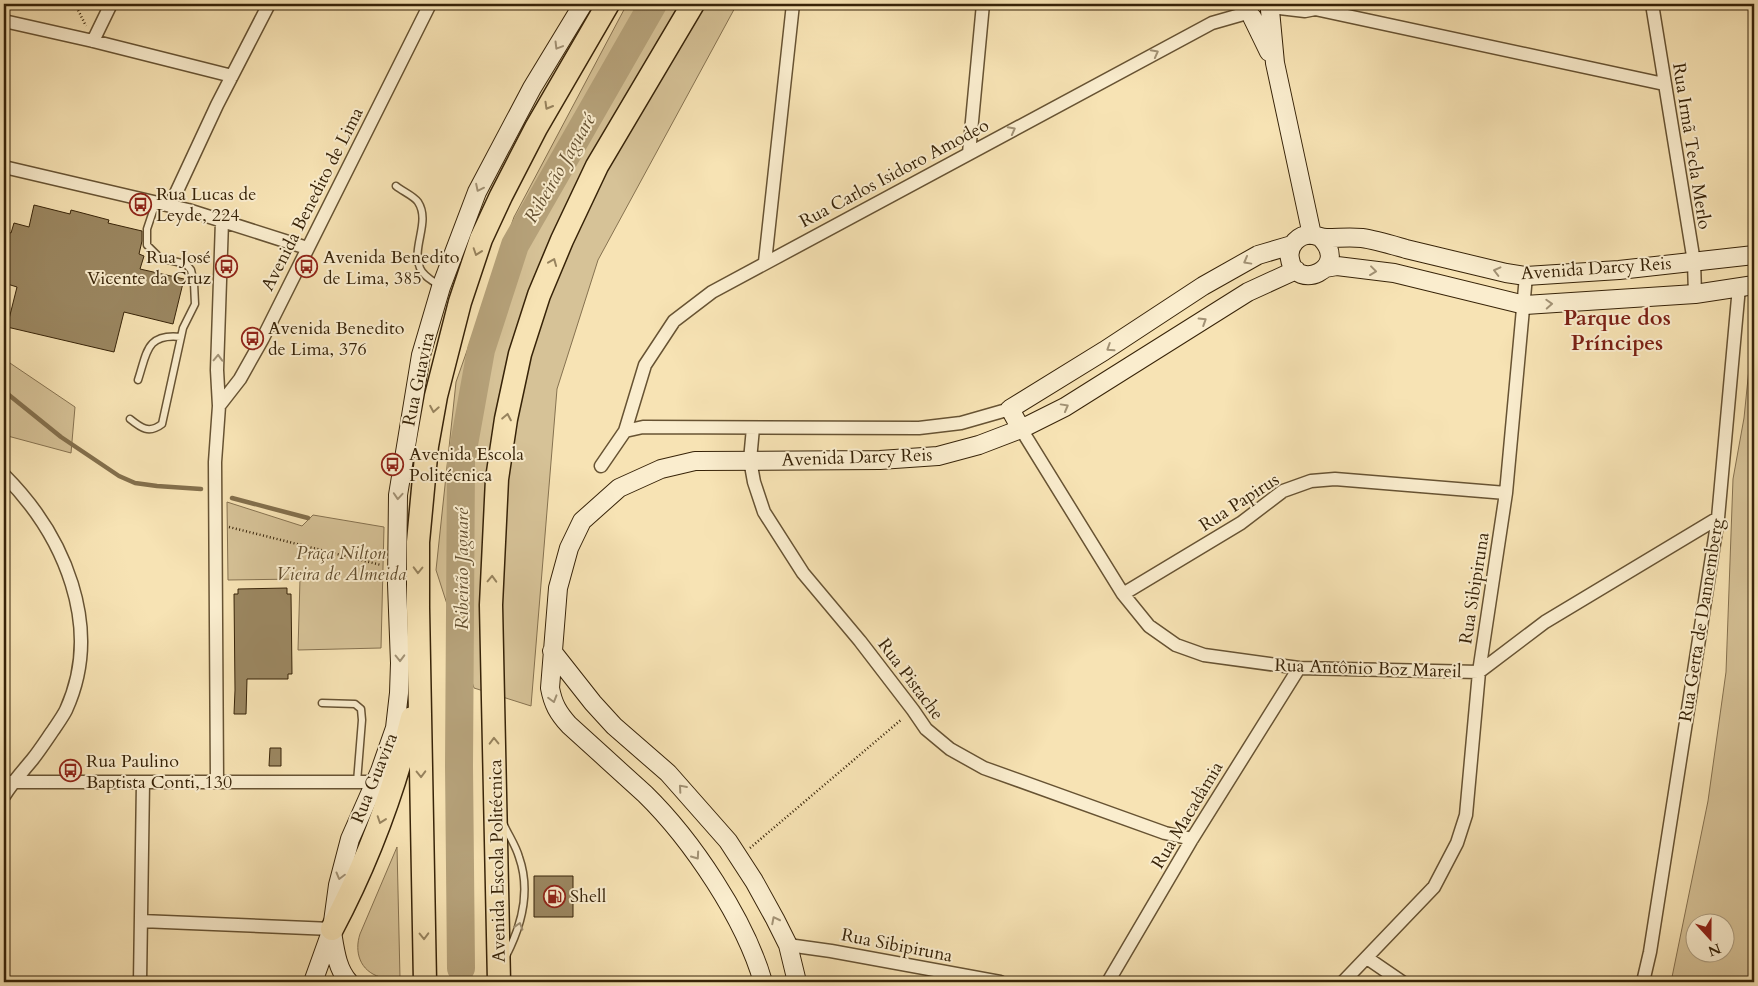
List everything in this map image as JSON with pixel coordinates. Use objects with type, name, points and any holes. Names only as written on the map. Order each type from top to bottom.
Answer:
[{"type":"highway","points":[[425,982],[418,542],[427,446],[436,396],[460,302],[481,239],[536,128],[608,4]]},
{"type":"highway","name":"Avenida Escola Politécnica","points":[[499,976],[491,605],[497,479],[505,427],[520,354],[543,287],[562,240],[597,166],[693,4]]},
{"type":"highway","points":[[332,929],[351,893],[380,824],[406,742],[419,690]]},
{"type":"main road","name":"Rua Guavira","points":[[332,929],[338,885],[350,839],[375,782],[395,728],[400,663],[397,569],[398,495],[421,355],[441,287],[477,192],[532,88],[583,4]]},
{"type":"main road","points":[[1247,11],[1262,17],[1271,7]]},
{"type":"main road","points":[[1271,7],[1275,63],[1316,237]]},
{"type":"main road","points":[[1247,11],[1275,63]]},
{"type":"main road","points":[[1301,237],[1316,237],[1327,244],[1330,252],[1329,261],[1319,273],[1311,276],[1296,270],[1289,258],[1292,244],[1301,237]]},
{"type":"main road","name":"Avenida Darcy Reis","points":[[1316,237],[1363,238],[1506,273],[1526,276],[1619,270],[1747,256]]},
{"type":"main road","name":"Avenida Darcy Reis","points":[[1010,409],[1055,383],[1203,286],[1258,255],[1292,244]]},
{"type":"main road","name":"Rua Gerta de Dannemberg","points":[[1746,286],[1747,256]]},
{"type":"main road","name":"Avenida Darcy Reis","points":[[1325,268],[1337,266],[1394,273],[1525,305],[1695,294],[1746,286]]},
{"type":"main road","name":"Avenida Darcy Reis","points":[[763,982],[757,962],[732,910],[680,833],[645,795],[559,714],[552,702],[550,688],[558,588],[569,548],[582,521],[619,488],[661,469],[695,460],[880,460],[938,456],[979,445],[1022,429],[1087,394],[1248,292],[1296,270]]},
{"type":"main road","points":[[1087,394],[1083,378],[1089,360]]},
{"type":"main road","name":"Rua Antônio Boz Mareil","points":[[1010,409],[1022,429]]},
{"type":"main road","points":[[552,651],[593,703],[614,726],[668,773],[728,841],[788,945],[797,982]]},
{"type":"main road","points":[[313,982],[332,929]]},
{"type":"main road","points":[[332,929],[337,961],[349,982]]},
{"type":"street","points":[[93,41],[111,4]]},
{"type":"street","points":[[170,206],[217,105],[269,4]]},
{"type":"street","name":"Avenida Benedito de Lima","points":[[219,406],[240,379],[250,361],[430,4]]},
{"type":"street","points":[[764,262],[793,4]]},
{"type":"street","points":[[969,153],[983,4]]},
{"type":"street","name":"Rua Irmã Tecla Merlo","points":[[1652,4],[1694,262],[1695,294]]},
{"type":"street","points":[[1271,7],[1295,10],[1310,6],[1664,84]]},
{"type":"street","name":"Rua Carlos Isidoro Amodeo","points":[[625,431],[645,365],[674,321],[712,292],[764,262],[1212,23],[1247,11]]},
{"type":"street","points":[[4,21],[232,76]]},
{"type":"street","points":[[4,168],[188,210],[307,248]]},
{"type":"street","points":[[217,782],[215,462],[219,406],[217,370],[222,221]]},
{"type":"street","points":[[1747,256],[1754,244]]},
{"type":"street","name":"Rua Sibipiruna","points":[[1343,982],[1434,887],[1457,843],[1466,815],[1479,672],[1506,493],[1525,305],[1526,276]]},
{"type":"street","name":"Rua Gerta de Dannemberg","points":[[1642,982],[1652,942],[1718,518],[1746,286]]},
{"type":"street","name":"Avenida Darcy Reis","points":[[625,431],[660,426],[919,428],[961,423],[1010,409]]},
{"type":"street","name":"Rua Pistache","points":[[753,428],[750,460],[754,482],[764,512],[802,573],[860,641],[926,729],[950,749],[984,768],[1165,833],[1192,839]]},
{"type":"street","name":"Rua Antônio Boz Mareil","points":[[1022,429],[1123,594],[1149,626],[1176,645],[1204,655],[1299,668],[1479,672],[1545,622],[1718,518]]},
{"type":"street","points":[[601,466],[625,431]]},
{"type":"street","points":[[4,475],[24,497],[38,517],[64,562],[74,586],[82,635],[81,658],[74,690],[66,711],[33,758],[8,782],[4,796]]},
{"type":"street","name":"Rua Papirus","points":[[1123,594],[1241,523],[1283,491],[1311,480],[1335,479],[1506,493]]},
{"type":"street","name":"Rua Macadâmia","points":[[1108,982],[1192,839],[1299,668]]},
{"type":"street","points":[[8,782],[375,782]]},
{"type":"street","points":[[140,982],[143,782]]},
{"type":"street","points":[[141,921],[332,929]]},
{"type":"street","name":"Rua Sibipiruna","points":[[788,945],[1000,982]]},
{"type":"street","points":[[1367,958],[1402,982]]},
{"type":"lane","points":[[396,186],[418,201],[423,216],[418,255],[420,267],[425,275],[441,287]]},
{"type":"lane","points":[[130,419],[140,428],[148,430],[156,429],[162,424],[183,328],[194,304],[194,283],[191,270],[186,264],[160,258],[147,245],[147,228],[156,202]]},
{"type":"lane","points":[[138,380],[153,342],[158,338],[168,336],[181,337]]},
{"type":"lane","points":[[322,702],[355,704],[360,709],[362,720],[357,782]]},
{"type":"path","points":[[76,4],[93,41]]},
{"type":"path","points":[[216,523],[397,569]]},
{"type":"path","points":[[738,858],[913,710]]},
{"type":"green space","points":[[627,4],[737,4],[598,260],[557,389],[531,706],[474,688],[436,570],[456,382],[514,217]]},
{"type":"green space","points":[[1754,319],[1754,982],[1671,982],[1708,801],[1726,672],[1733,479],[1744,418]]},
{"type":"green space","points":[[4,359],[75,407],[71,453],[4,435]]},
{"type":"green space","name":"Praça Nilton Vieira de Almeida","points":[[227,502],[302,526],[313,515],[384,527],[381,648],[298,650],[300,579],[228,580]]},
{"type":"green space","points":[[397,847],[400,978],[385,978],[373,974],[363,966],[358,954],[358,941]]},
{"type":"building","points":[[34,205],[70,214],[71,210],[109,220],[108,223],[142,231],[139,254],[144,256],[140,269],[184,279],[173,324],[124,312],[114,352],[7,327],[17,287],[4,283],[4,231],[11,233],[14,223],[29,227]]},
{"type":"building","points":[[287,588],[287,594],[291,594],[292,674],[288,674],[288,679],[247,679],[246,714],[234,714],[234,594],[238,594],[238,589]]},
{"type":"building","points":[[270,748],[281,748],[281,766],[269,766]]},
{"type":"building","name":"Shell","points":[[534,876],[573,876],[573,917],[534,917]]},
{"type":"waterway","name":"Ribeirão Jaguaré","points":[[461,968],[459,766],[461,461],[481,350],[515,245],[653,4]]},
{"type":"waterway","points":[[4,391],[61,437],[119,476],[135,483],[201,489]]},
{"type":"waterway","points":[[232,498],[308,518]]},
{"type":"place","name":"Rua Lucas de Leyde, 224","points":[[140,204]]},
{"type":"place","name":"Rua José Vicente da Cruz","points":[[227,267]]},
{"type":"place","name":"Avenida Benedito de Lima, 385","points":[[307,267]]},
{"type":"place","name":"Avenida Benedito de Lima, 376","points":[[252,338]]},
{"type":"place","name":"Avenida Escola Politécnica","points":[[393,464]]},
{"type":"place","name":"Rua Paulino Baptista Conti, 130","points":[[70,771]]},
{"type":"place","name":"Shell","points":[[554,896]]},
{"type":"district","name":"Parque dos Príncipes","points":[[1617,330]]}]
